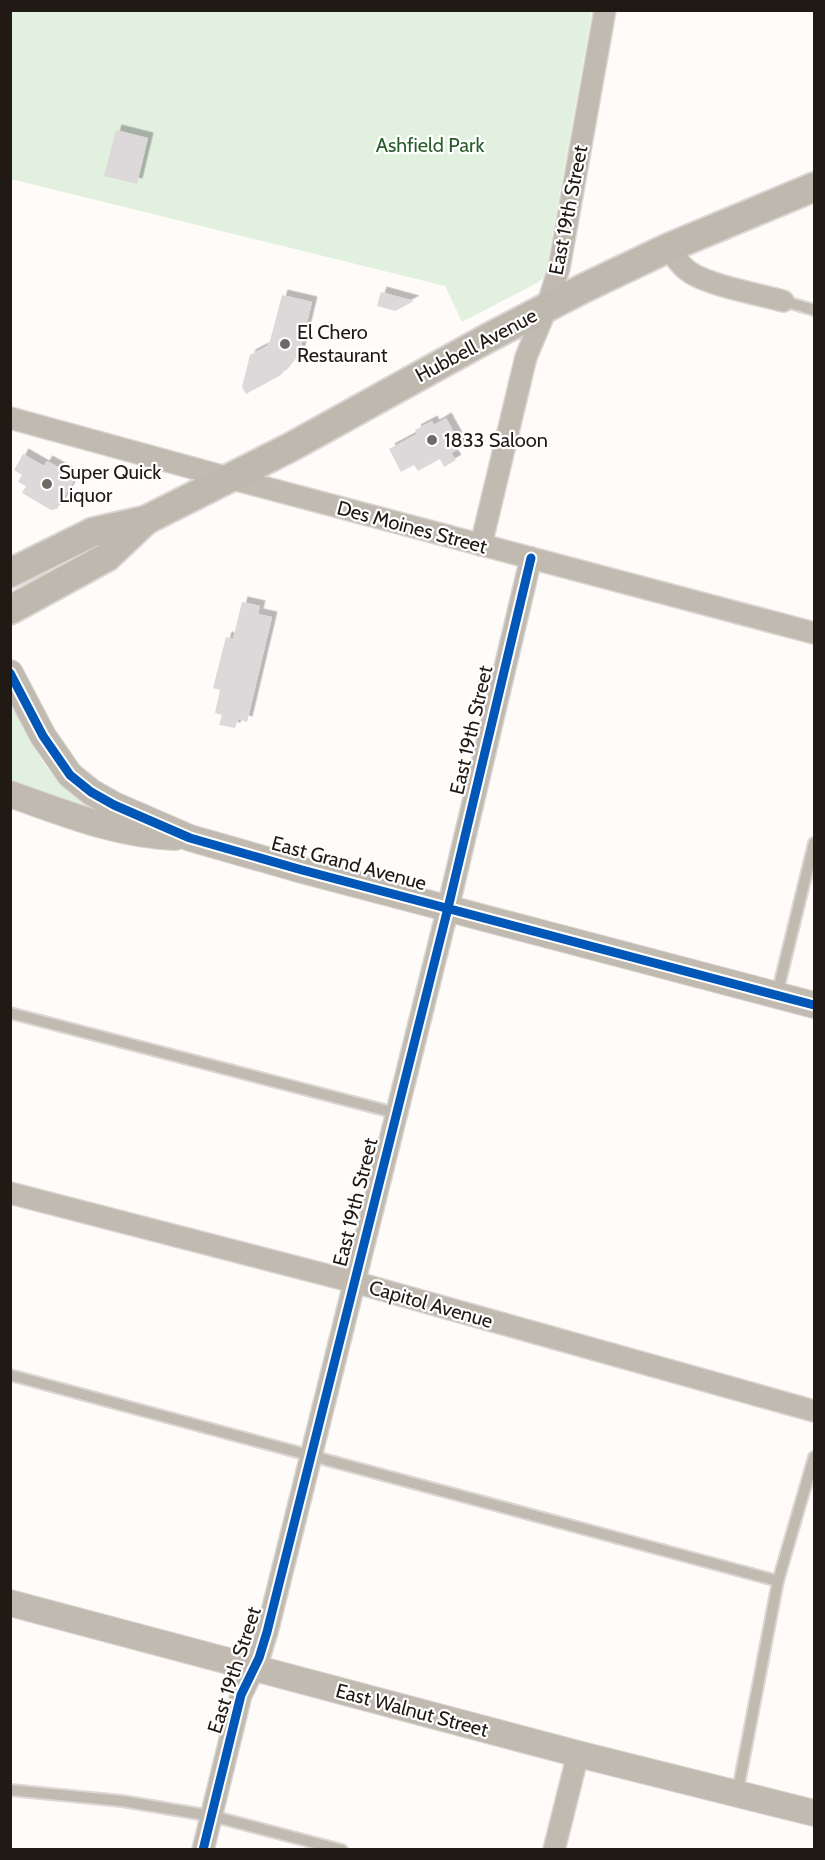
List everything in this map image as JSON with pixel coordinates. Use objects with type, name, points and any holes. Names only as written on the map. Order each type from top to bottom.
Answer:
[{"type":"main road","name":"Hubbell Avenue","points":[[10,573],[93,532],[146,520],[291,447],[547,307],[668,248],[814,187]]},
{"type":"main road","name":"Hubbell Avenue","points":[[10,610],[107,557],[146,520]]},
{"type":"street","name":"East 19th Street","points":[[481,545],[526,357],[547,307],[559,268],[605,10]]},
{"type":"street","points":[[668,248],[679,263],[692,273],[708,280],[783,302]]},
{"type":"street","name":"Des Moines Street","points":[[10,418],[814,633]]},
{"type":"street","name":"East 19th Street","points":[[204,1850],[241,1695],[267,1632],[448,908],[531,558]]},
{"type":"street","name":"East Grand Avenue","points":[[10,673],[44,736],[70,775],[91,792],[114,805],[190,838],[814,1005]]},
{"type":"street","name":"East Grand Avenue","points":[[10,794],[134,834],[190,838]]},
{"type":"street","name":"Capitol Avenue","points":[[10,1193],[354,1282],[814,1411]]},
{"type":"street","name":"East Walnut Street","points":[[10,1604],[578,1754],[814,1813]]},
{"type":"street","points":[[554,1850],[578,1754]]},
{"type":"lane","points":[[783,302],[814,310]]},
{"type":"lane","points":[[777,995],[814,843]]},
{"type":"lane","points":[[10,1013],[396,1113]]},
{"type":"lane","points":[[10,1375],[778,1581]]},
{"type":"lane","points":[[737,1795],[778,1581],[814,1457]]},
{"type":"lane","points":[[10,1790],[122,1801],[212,1816],[342,1850]]},
{"type":"green space","name":"Ashfield Park","points":[[11,11],[592,11],[543,278],[462,322],[445,286],[11,179]]},
{"type":"green space","points":[[10,701],[39,757],[54,777],[74,793],[112,815],[11,784]]},
{"type":"building","points":[[116,130],[148,138],[137,184],[104,176]]},
{"type":"building","points":[[381,292],[414,301],[395,311],[377,306]]},
{"type":"building","name":"El Chero Restaurant","points":[[282,295],[312,302],[300,351],[281,375],[246,394],[242,387],[250,355],[267,346],[270,341]]},
{"type":"building","name":"1833 Saloon","points":[[446,418],[462,447],[451,453],[456,460],[444,467],[440,459],[418,471],[414,465],[401,472],[389,449],[417,434],[415,430],[432,421],[434,425]]},
{"type":"building","name":"Super Quick Liquor","points":[[23,454],[44,466],[47,461],[76,477],[57,509],[51,510],[22,493],[26,486],[18,482],[22,475],[14,470]]},
{"type":"building","points":[[242,602],[260,606],[258,614],[272,617],[247,722],[238,719],[235,728],[219,725],[222,715],[215,713],[220,690],[213,688],[226,637],[233,639]]},
{"type":"cycle path","points":[[203,1850],[241,1695],[259,1658],[267,1632],[448,908],[531,558]]},
{"type":"cycle path","points":[[10,673],[43,736],[70,775],[91,792],[114,805],[190,838],[302,870],[814,1005]]},
{"type":"place","name":"El Chero Restaurant","points":[[285,344]]},
{"type":"place","name":"1833 Saloon","points":[[432,440]]},
{"type":"place","name":"Super Quick Liquor","points":[[47,484]]}]
